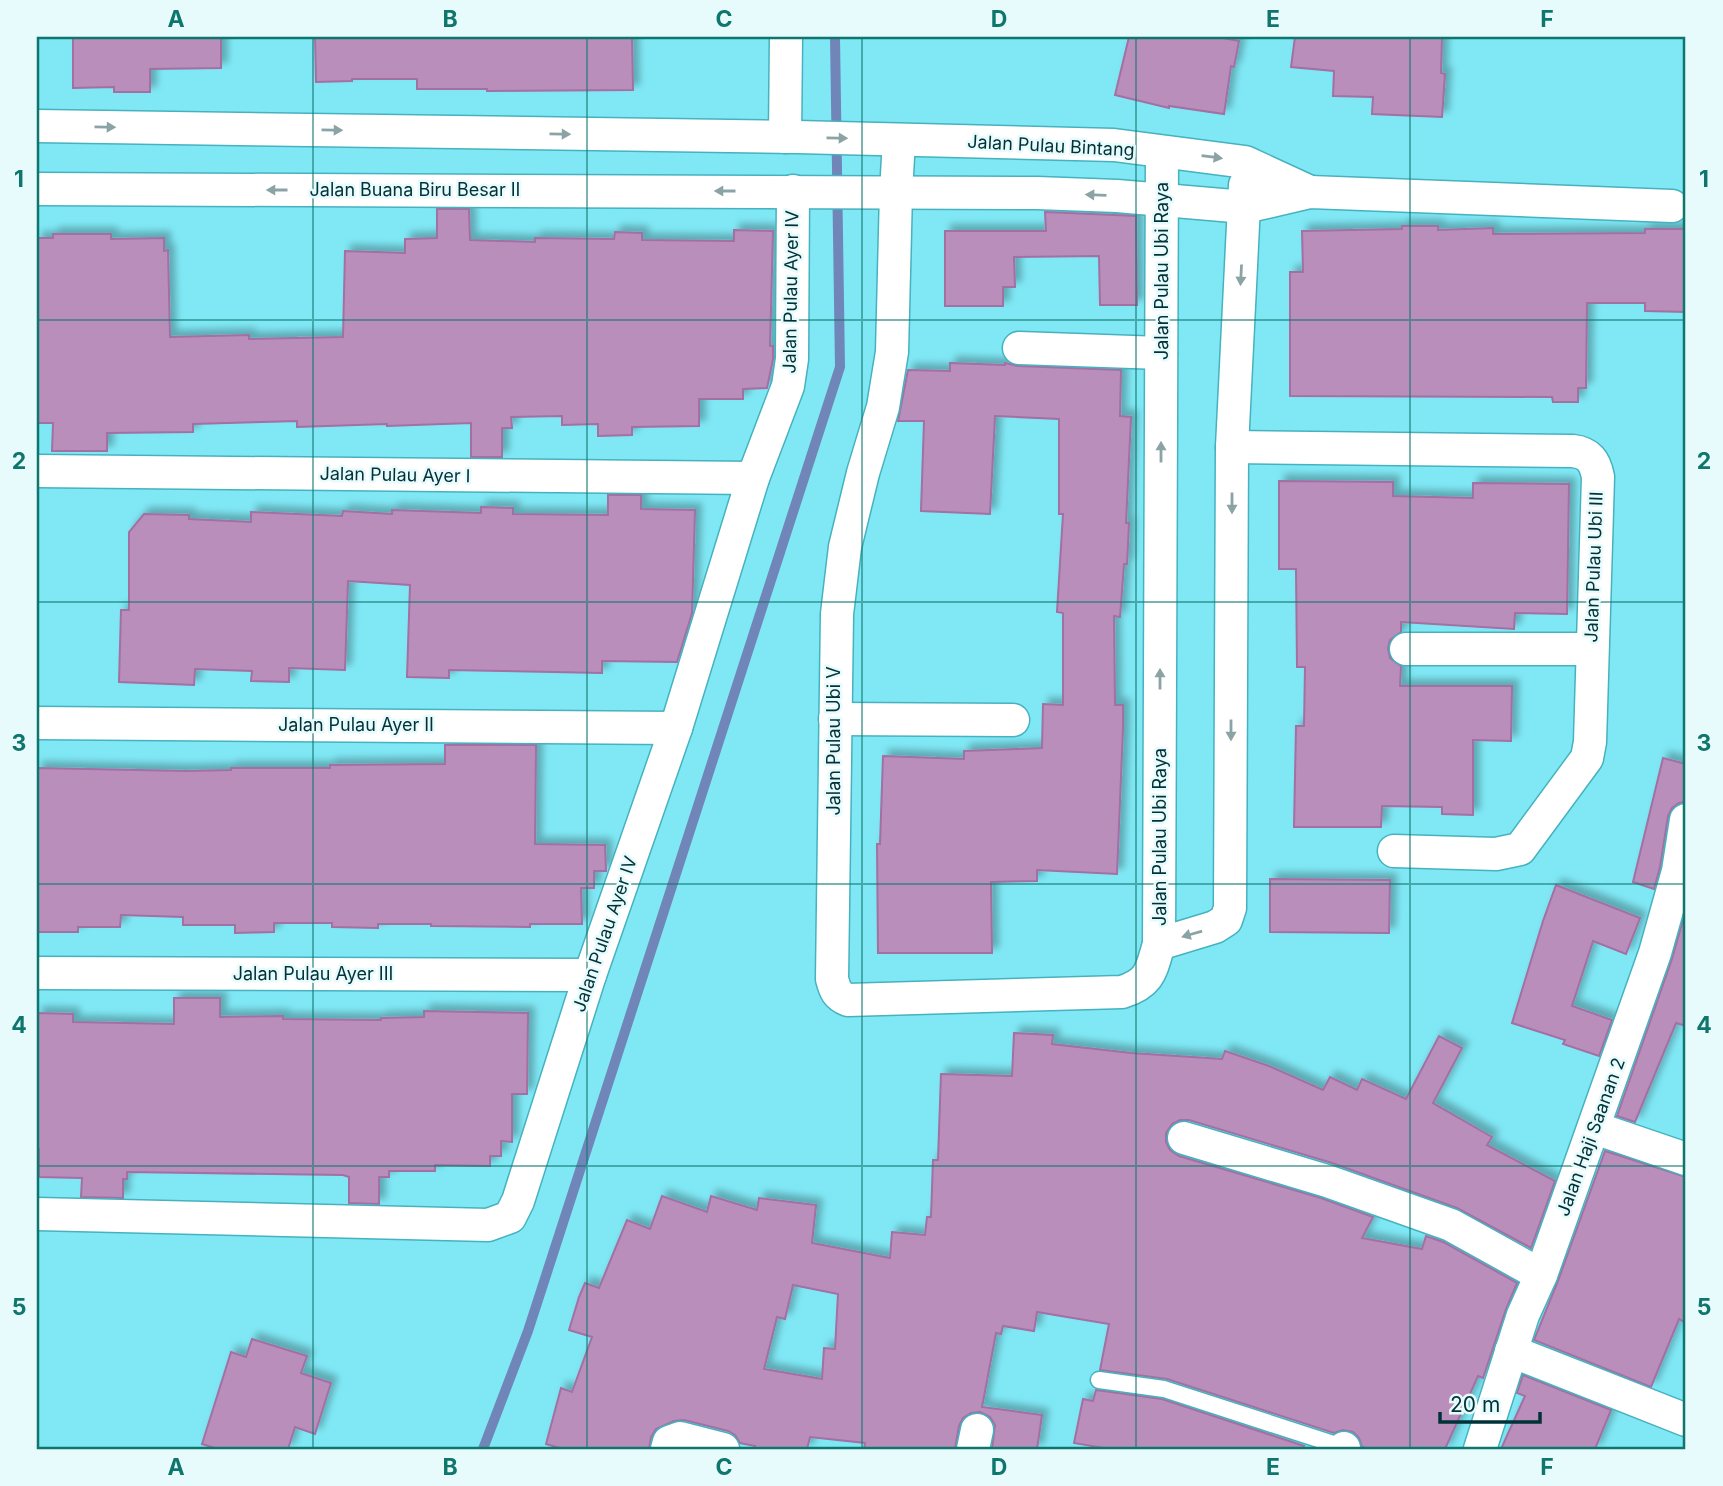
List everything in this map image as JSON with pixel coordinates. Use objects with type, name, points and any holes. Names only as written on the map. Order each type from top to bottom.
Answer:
[{"type":"street","points":[[37,126],[791,137],[786,37]]},
{"type":"street","name":"Jalan Pulau Bintang","points":[[791,137],[1114,145],[1245,162],[1310,192]]},
{"type":"street","name":"Jalan Pulau Ubi V","points":[[888,140],[885,192],[892,352],[883,407],[845,547],[837,614],[832,979],[835,990],[848,1000],[1122,992],[1138,988],[1148,978],[1159,944]]},
{"type":"street","name":"Jalan Pulau Ubi Raya","points":[[1162,153],[1164,201],[1159,944],[1215,927],[1226,920],[1229,914],[1232,447],[1245,162]]},
{"type":"street","name":"Jalan Buana Biru Besar II","points":[[37,189],[798,191]]},
{"type":"street","name":"Jalan Pulau Bintang","points":[[798,191],[1037,193],[1117,196],[1245,207],[1310,192],[1672,206]]},
{"type":"street","name":"Jalan Pulau Ayer IV","points":[[37,1214],[488,1225],[510,1217],[518,1201],[590,975],[676,728],[752,478],[788,386],[792,359],[798,191]]},
{"type":"street","points":[[1019,348],[1161,353]]},
{"type":"street","name":"Jalan Pulau Ubi III","points":[[1232,447],[1583,452],[1596,466],[1598,477],[1590,742],[1587,758],[1520,849],[1496,854],[1394,851]]},
{"type":"street","name":"Jalan Pulau Ayer I","points":[[37,471],[752,478]]},
{"type":"street","points":[[1406,649],[1591,649]]},
{"type":"street","points":[[835,719],[1013,720]]},
{"type":"street","name":"Jalan Pulau Ayer II","points":[[37,723],[676,728]]},
{"type":"street","name":"Jalan Haji Saanan 2","points":[[1480,1449],[1522,1315],[1541,1275],[1655,953],[1678,871],[1686,820]]},
{"type":"street","name":"Jalan Pulau Ayer III","points":[[37,972],[590,975]]},
{"type":"street","points":[[1595,1128],[1686,1159]]},
{"type":"street","points":[[1184,1138],[1326,1181],[1451,1224],[1541,1275]]},
{"type":"street","points":[[1511,1351],[1686,1420]]},
{"type":"street","points":[[667,1449],[669,1442],[680,1438],[723,1449]]},
{"type":"lane","points":[[1099,1380],[1164,1389],[1346,1449]]},
{"type":"building","points":[[73,37],[221,37],[221,68],[150,69],[150,92],[114,92],[114,87],[73,88]]},
{"type":"building","points":[[315,37],[632,37],[633,90],[417,89],[417,79],[316,82]]},
{"type":"building","points":[[1129,37],[1218,37],[1239,41],[1234,67],[1231,66],[1224,114],[1169,108],[1115,95]]},
{"type":"building","points":[[1295,37],[1442,37],[1441,73],[1445,74],[1442,117],[1372,114],[1373,97],[1333,96],[1334,71],[1291,67]]},
{"type":"building","points":[[437,209],[469,209],[470,240],[535,242],[535,238],[614,239],[615,232],[642,233],[642,240],[734,241],[734,230],[773,231],[770,346],[773,346],[773,359],[767,388],[743,389],[743,399],[699,399],[699,426],[632,427],[632,435],[598,436],[598,424],[562,425],[562,416],[511,417],[512,428],[502,428],[502,457],[471,457],[471,423],[297,427],[297,421],[193,424],[193,432],[107,433],[107,451],[52,451],[53,423],[37,423],[37,238],[53,238],[53,234],[111,234],[111,239],[164,238],[164,251],[168,250],[170,337],[343,337],[345,251],[405,253],[405,239],[437,238]]},
{"type":"building","points":[[1045,212],[1136,216],[1137,305],[1100,305],[1099,256],[1014,257],[1015,287],[1003,287],[1003,306],[945,306],[945,231],[1046,231]]},
{"type":"building","points":[[1402,226],[1438,226],[1438,230],[1493,228],[1493,234],[1645,233],[1645,229],[1686,229],[1686,312],[1645,311],[1645,303],[1587,303],[1586,388],[1578,388],[1578,402],[1553,402],[1552,397],[1290,396],[1290,272],[1303,272],[1302,231],[1402,229]]},
{"type":"building","points":[[950,363],[1005,363],[1018,366],[1121,370],[1120,416],[1131,417],[1126,523],[1129,523],[1127,564],[1124,564],[1120,617],[1114,616],[1115,705],[1123,705],[1117,874],[1037,870],[1037,881],[991,882],[992,953],[878,953],[877,844],[880,844],[883,756],[964,759],[964,751],[1042,748],[1043,704],[1063,705],[1063,613],[1057,612],[1063,514],[1059,514],[1059,419],[995,416],[990,514],[921,511],[924,421],[898,421],[908,370],[950,371]]},
{"type":"building","points":[[1279,481],[1393,482],[1393,496],[1473,498],[1473,483],[1569,484],[1567,614],[1515,613],[1514,629],[1401,622],[1401,632],[1390,640],[1390,658],[1401,666],[1400,686],[1512,686],[1511,741],[1473,740],[1473,815],[1442,814],[1442,807],[1382,806],[1381,827],[1294,827],[1296,726],[1304,726],[1305,667],[1297,667],[1296,569],[1279,569]]},
{"type":"building","points":[[608,495],[641,495],[641,509],[695,510],[692,613],[677,662],[602,661],[602,673],[449,670],[449,678],[407,677],[410,585],[348,581],[345,670],[289,668],[289,682],[251,681],[252,671],[195,669],[194,685],[119,682],[121,610],[129,610],[129,532],[144,514],[189,515],[189,519],[251,522],[251,512],[342,516],[343,511],[392,514],[392,510],[481,513],[481,507],[513,508],[513,514],[608,515]]},
{"type":"building","points":[[445,745],[536,745],[535,844],[605,845],[606,871],[594,871],[594,888],[581,888],[582,924],[530,924],[530,927],[378,924],[378,928],[332,927],[332,923],[274,923],[274,932],[235,933],[235,925],[183,925],[183,917],[121,915],[120,927],[78,927],[78,932],[37,932],[37,768],[186,771],[330,768],[330,765],[445,764]]},
{"type":"building","points":[[1663,758],[1686,764],[1686,802],[1672,808],[1668,816],[1654,889],[1633,882]]},
{"type":"building","points":[[1270,879],[1390,880],[1389,933],[1270,932]]},
{"type":"building","points":[[1556,885],[1640,918],[1626,954],[1593,941],[1572,1006],[1612,1020],[1599,1056],[1563,1044],[1565,1040],[1512,1023]]},
{"type":"building","points":[[1683,920],[1686,920],[1686,1026],[1676,1023],[1635,1122],[1617,1116]]},
{"type":"building","points":[[174,998],[220,998],[220,1017],[283,1016],[283,1019],[381,1020],[424,1017],[424,1011],[528,1013],[527,1094],[512,1094],[512,1142],[501,1141],[501,1156],[490,1156],[490,1166],[435,1165],[435,1171],[389,1171],[389,1177],[379,1177],[379,1204],[349,1203],[349,1177],[343,1175],[127,1172],[127,1179],[123,1179],[123,1198],[81,1197],[82,1178],[39,1177],[37,1013],[73,1014],[73,1022],[174,1024]]},
{"type":"building","points":[[1014,1033],[1053,1035],[1052,1044],[1131,1053],[1222,1059],[1225,1051],[1269,1066],[1323,1090],[1330,1077],[1357,1090],[1362,1079],[1406,1099],[1439,1036],[1462,1048],[1433,1103],[1492,1137],[1487,1145],[1555,1181],[1531,1248],[1457,1208],[1332,1163],[1189,1120],[1172,1124],[1166,1133],[1170,1150],[1179,1156],[1321,1198],[1373,1217],[1362,1238],[1422,1249],[1426,1236],[1443,1242],[1517,1283],[1483,1378],[1478,1376],[1445,1449],[1370,1449],[1362,1447],[1353,1432],[1343,1430],[1334,1433],[1167,1379],[1100,1370],[1109,1324],[1037,1312],[1034,1331],[1003,1326],[1001,1334],[996,1333],[982,1407],[1042,1415],[1037,1449],[992,1449],[995,1425],[990,1417],[980,1412],[963,1418],[955,1449],[864,1449],[865,1443],[810,1437],[807,1449],[754,1449],[755,1446],[740,1443],[735,1435],[728,1431],[684,1420],[674,1421],[656,1429],[649,1449],[563,1449],[546,1444],[561,1388],[572,1392],[592,1337],[569,1330],[579,1297],[585,1283],[599,1288],[627,1220],[650,1229],[662,1196],[707,1212],[711,1196],[757,1210],[759,1198],[816,1205],[812,1243],[890,1258],[892,1232],[925,1235],[927,1217],[931,1217],[933,1160],[938,1160],[941,1074],[1012,1076]],"holes":[[[793,1285],[838,1294],[835,1349],[824,1348],[822,1379],[764,1369],[777,1317],[785,1319]]]},
{"type":"building","points":[[1605,1151],[1686,1177],[1686,1323],[1679,1319],[1651,1387],[1534,1340]]},
{"type":"building","points":[[252,1339],[307,1356],[301,1373],[331,1383],[315,1434],[295,1427],[288,1449],[218,1449],[202,1444],[231,1352],[246,1357]]},
{"type":"building","points":[[1523,1375],[1611,1410],[1595,1449],[1501,1449],[1525,1396],[1517,1393]]},
{"type":"building","points":[[1096,1390],[1162,1399],[1304,1446],[1303,1449],[1109,1449],[1074,1443],[1083,1399],[1093,1401]]},
{"type":"waterway","points":[[483,1449],[528,1331],[840,367],[835,37]]}]
